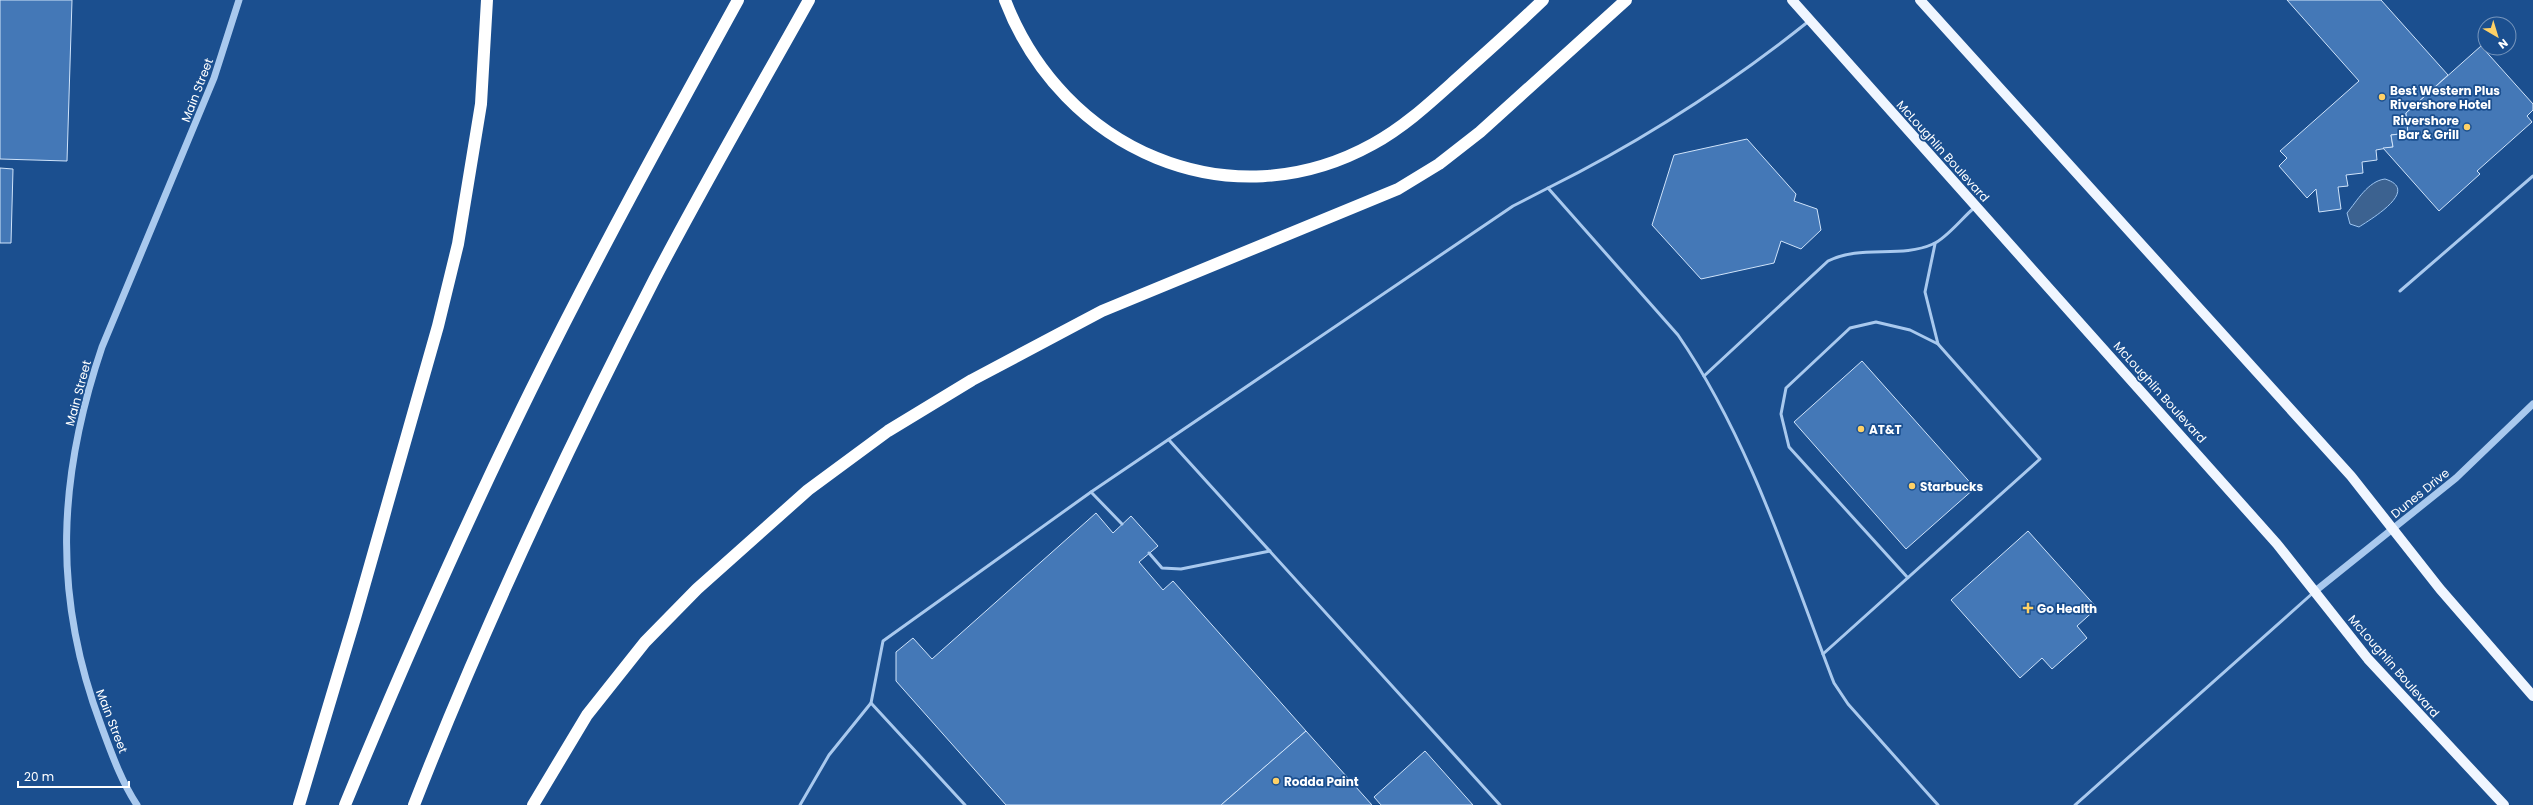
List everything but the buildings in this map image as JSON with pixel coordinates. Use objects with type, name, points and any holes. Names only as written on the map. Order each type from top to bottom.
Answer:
[{"type":"highway","points":[[300,805],[306,779],[360,602],[438,326],[458,244],[481,104],[487,0]]},
{"type":"highway","points":[[344,805],[445,572],[531,389],[650,161],[738,0]]},
{"type":"highway","points":[[414,805],[464,679],[581,426],[655,278],[809,0]]},
{"type":"highway","points":[[1005,0],[1017,30],[1038,64],[1062,93],[1090,119],[1115,138],[1153,157],[1191,170],[1219,175],[1258,177],[1335,162],[1399,129],[1543,0]]},
{"type":"highway","points":[[533,805],[587,715],[646,642],[697,589],[808,490],[888,431],[972,380],[1102,311],[1405,184],[1439,164],[1480,132],[1626,0]]},
{"type":"main road","name":"McLoughlin Boulevard","points":[[1792,0],[1809,21],[2277,544],[2368,659],[2504,805]]},
{"type":"main road","points":[[1920,0],[2351,476],[2392,530],[2533,696]]},
{"type":"street","name":"Main Street","points":[[137,805],[104,734],[84,677],[76,643],[68,581],[66,546],[70,481],[89,386],[102,347],[214,78],[239,0]]},
{"type":"street","name":"Dunes Drive","points":[[2314,592],[2456,478],[2533,404]]},
{"type":"lane","points":[[800,805],[829,756],[871,703],[883,641],[1091,492],[1513,206],[1593,165],[1721,86],[1761,60],[1809,21]]},
{"type":"lane","points":[[2400,291],[2533,176]]},
{"type":"lane","points":[[1548,188],[1678,335],[1704,376],[1722,408],[1767,507],[1834,684],[1848,704],[1938,805]]},
{"type":"lane","points":[[1704,376],[1828,261],[1843,254],[1916,250],[1935,244],[1976,206]]},
{"type":"lane","points":[[1935,244],[1926,292],[1938,344]]},
{"type":"lane","points":[[1823,654],[1908,578],[2040,459],[1938,344],[1910,330],[1876,322],[1850,328],[1786,388],[1781,414],[1789,447],[1908,578]]},
{"type":"lane","points":[[1169,440],[1500,805]]},
{"type":"lane","points":[[1091,492],[1122,524]]},
{"type":"lane","points":[[1149,553],[1162,568],[1181,569],[1270,551]]},
{"type":"lane","points":[[2074,805],[2314,592]]},
{"type":"lane","points":[[871,703],[965,805]]},
{"type":"water","points":[[2385,179],[2395,184],[2398,190],[2396,197],[2382,211],[2359,227],[2350,224],[2347,213],[2359,197],[2373,183]]},
{"type":"place","name":"Best Western Plus Rivershore Hotel","points":[[2382,97]]},
{"type":"place","name":"Rivershore Bar & Grill","points":[[2467,127]]},
{"type":"place","name":"AT&T","points":[[1861,429]]},
{"type":"place","name":"Starbucks","points":[[1912,486]]},
{"type":"place","name":"Go Health","points":[[2028,608]]},
{"type":"place","name":"Rodda Paint","points":[[1276,781]]}]
